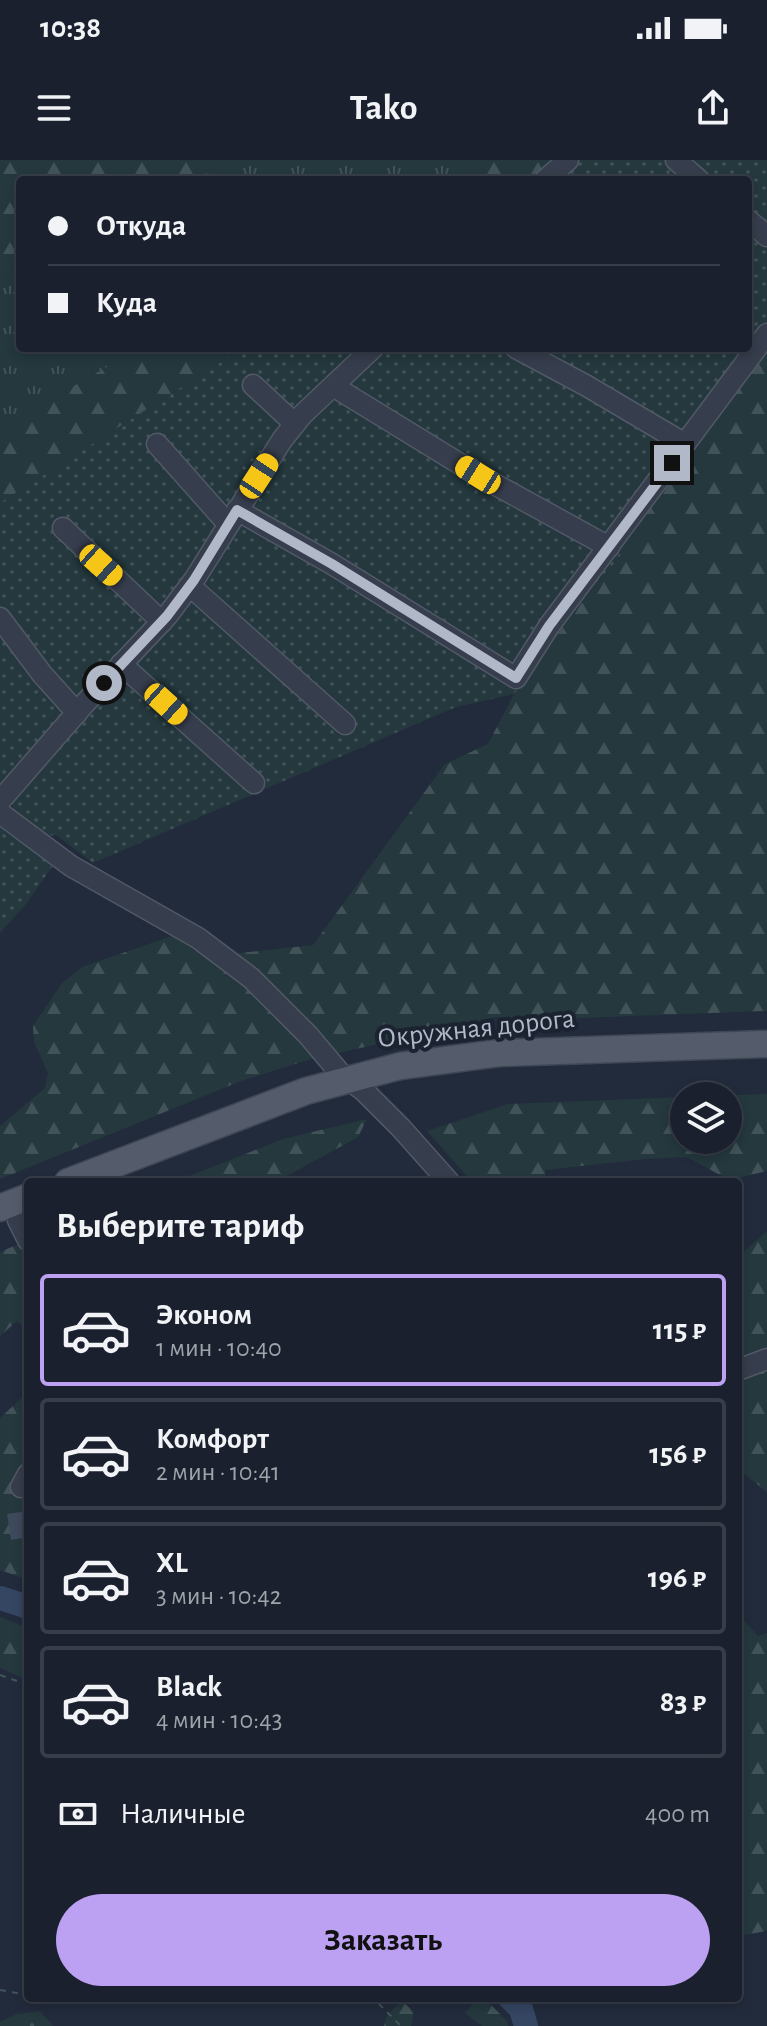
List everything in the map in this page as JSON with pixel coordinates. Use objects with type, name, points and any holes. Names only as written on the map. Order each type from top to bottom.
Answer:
[{"type":"main road","name":"Окружная дорога","points":[[126,1178],[278,1119],[400,1066],[499,1053],[767,1044]]},
{"type":"main road","name":"Окружная дорога","points":[[78,1178],[271,1103],[355,1085],[500,1070],[767,1062]]},
{"type":"street","points":[[550,176],[568,160]]},
{"type":"street","points":[[676,160],[694,176]]},
{"type":"street","points":[[0,801],[162,622],[190,586],[295,424],[369,352]]},
{"type":"street","points":[[523,352],[685,444]]},
{"type":"street","points":[[157,444],[232,517],[332,564],[516,678],[549,626],[685,444],[747,352]]},
{"type":"street","points":[[253,385],[295,424]]},
{"type":"street","points":[[333,386],[478,475],[609,547]]},
{"type":"street","points":[[63,528],[162,622]]},
{"type":"street","points":[[190,586],[345,724]]},
{"type":"street","points":[[0,618],[15,641],[77,713]]},
{"type":"street","points":[[121,664],[254,783]]},
{"type":"street","points":[[0,813],[71,866],[211,946],[272,998],[401,1128],[445,1178]]},
{"type":"street","points":[[742,1368],[767,1359]]},
{"type":"path","points":[[0,1675],[24,1684]]},
{"type":"path","points":[[0,1990],[24,1994]]},
{"type":"path","points":[[375,2002],[401,2026]]},
{"type":"green space","points":[[0,160],[232,160],[201,176],[16,176],[16,269],[0,277]]},
{"type":"green space","points":[[232,160],[491,160],[461,176],[201,176]]},
{"type":"green space","points":[[491,160],[554,160],[536,176],[461,176]]},
{"type":"green space","points":[[554,160],[767,160],[767,342],[650,506],[620,556],[570,617],[514,694],[456,707],[93,863],[56,835],[45,836],[14,812],[10,798],[0,793],[0,503],[237,352],[752,352],[752,176],[536,176]]},
{"type":"green space","points":[[16,269],[16,352],[133,352],[0,428],[0,277]]},
{"type":"green space","points":[[767,342],[767,1011],[527,1020],[496,1017],[308,1060],[241,1081],[0,1179],[0,1126],[45,1088],[48,1073],[34,1042],[33,1026],[62,983],[82,967],[178,934],[204,957],[313,945],[445,764],[488,744],[514,694],[570,617],[620,556],[650,506]]},
{"type":"green space","points":[[133,352],[237,352],[0,503],[0,428]]},
{"type":"green space","points":[[0,823],[54,864],[26,904],[0,933]]},
{"type":"green space","points":[[767,1094],[767,1171],[725,1178],[687,1157],[545,1170],[546,1178],[468,1178],[427,1131],[508,1104],[670,1098],[670,1154],[742,1154],[742,1095]]},
{"type":"green space","points":[[367,1119],[358,1137],[283,1178],[184,1178],[283,1139]]},
{"type":"green space","points":[[767,1231],[767,1348],[742,1357],[742,1253]]},
{"type":"green space","points":[[24,1242],[24,1327],[17,1321],[0,1336],[0,1252]]},
{"type":"green space","points":[[767,1361],[767,1492],[742,1472],[742,1370]]},
{"type":"green space","points":[[24,1396],[24,1579],[0,1570],[0,1418]]},
{"type":"green space","points":[[0,1617],[24,1626],[24,1678],[0,1668]]},
{"type":"green space","points":[[742,1618],[758,1636],[767,1633],[767,1931],[742,1935]]},
{"type":"green space","points":[[401,2002],[414,2012],[411,2026],[384,2026],[387,2015]]},
{"type":"green space","points":[[475,2002],[488,2002],[507,2021],[508,2026],[482,2026],[465,2013]]},
{"type":"green space","points":[[40,2011],[53,2026],[0,2026],[0,2022],[17,2014]]},
{"type":"building","points":[[24,1512],[24,1538],[11,1540],[7,1514]]},
{"type":"waterway","points":[[0,1598],[24,1606]]},
{"type":"waterway","points":[[514,2002],[521,2009],[526,2026]]},
{"type":"route","points":[[104,683],[167,616],[194,580],[237,510],[332,564],[516,678],[549,626],[672,463]]}]
